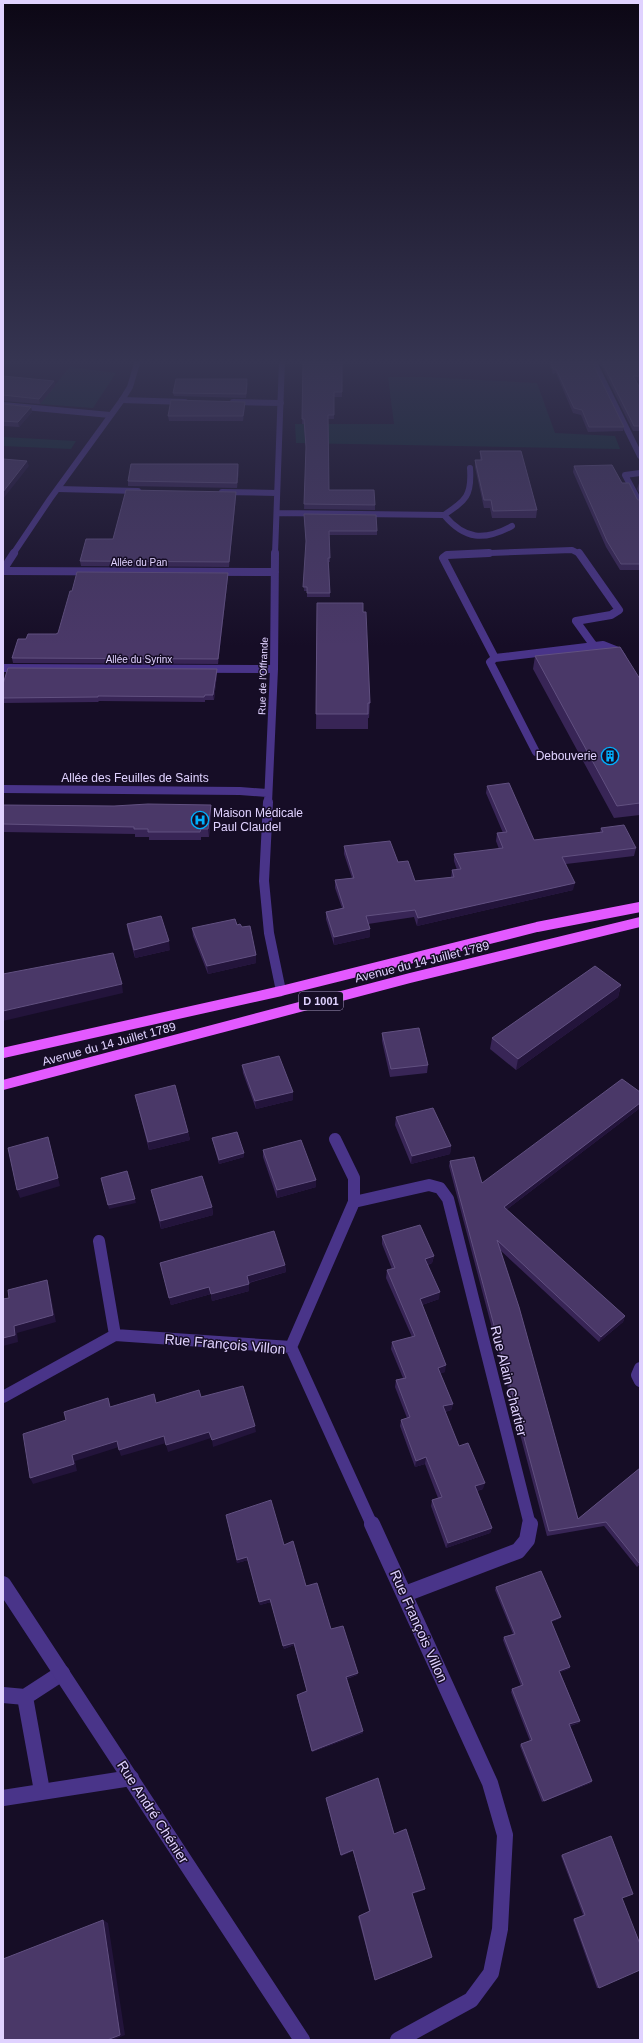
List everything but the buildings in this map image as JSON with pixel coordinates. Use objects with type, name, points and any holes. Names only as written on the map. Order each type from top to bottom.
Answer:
[{"type":"main road","name":"Avenue du 14 Juillet 1789","points":[[3,1054],[281,991],[537,927],[640,907]]},
{"type":"main road","name":"Avenue du 14 Juillet 1789","points":[[3,1085],[410,978],[640,922]]},
{"type":"street","points":[[3,570],[50,499],[82,455]]},
{"type":"street","name":"Rue de l'Offrande","points":[[279,455],[274,669],[264,881],[269,933],[281,991]]},
{"type":"street","points":[[277,513],[444,515],[467,499],[472,489],[470,468]]},
{"type":"street","points":[[640,473],[625,475],[640,503]]},
{"type":"street","points":[[58,489],[145,491]]},
{"type":"street","points":[[214,492],[277,492]]},
{"type":"street","points":[[444,515],[456,529],[468,535],[487,537],[500,533],[512,526]]},
{"type":"street","points":[[495,658],[443,558],[447,555],[572,550],[579,553],[619,610],[611,615],[576,621],[594,646]]},
{"type":"street","name":"Allée du Pan","points":[[3,570],[275,572]]},
{"type":"street","points":[[536,752],[490,662],[495,658],[594,646],[610,646],[618,651],[627,664]]},
{"type":"street","name":"Allée du Syrinx","points":[[3,668],[274,669]]},
{"type":"street","name":"Allée des Feuilles de Saints","points":[[3,789],[234,790],[267,793]]},
{"type":"street","points":[[291,1347],[354,1202],[354,1178],[335,1139]]},
{"type":"street","name":"Rue Alain Chartier","points":[[354,1202],[429,1185],[440,1188],[448,1199],[530,1524],[527,1540],[518,1551],[405,1594]]},
{"type":"street","points":[[3,1397],[116,1335],[99,1241]]},
{"type":"street","name":"Rue François Villon","points":[[116,1335],[291,1347],[490,1783],[505,1835],[500,1930],[491,1973],[471,2000],[398,2040]]},
{"type":"street","points":[[640,1368],[637,1375],[640,1381]]},
{"type":"street","name":"Rue André Chénier","points":[[3,1584],[131,1778],[297,2038]]},
{"type":"street","points":[[3,1695],[25,1697],[62,1673]]},
{"type":"street","points":[[25,1697],[42,1791]]},
{"type":"street","points":[[3,1798],[131,1778]]},
{"type":"place","name":"Debouverie","points":[[610,756]]},
{"type":"place","name":"Maison Médicale Paul Claudel","points":[[200,820]]}]
